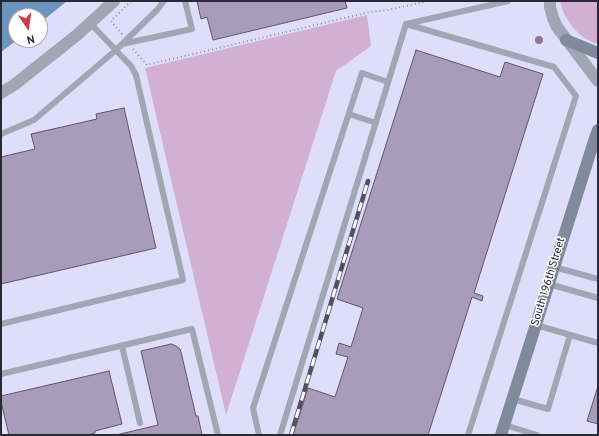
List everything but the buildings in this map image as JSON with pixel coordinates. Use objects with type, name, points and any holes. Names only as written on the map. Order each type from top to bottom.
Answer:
[{"type":"main road","points":[[566,40],[598,53]]},
{"type":"main road","name":"South 196th Street","points":[[503,430],[598,130]]},
{"type":"main road","points":[[586,164],[598,158]]},
{"type":"street","points":[[1,93],[77,35],[114,1]]},
{"type":"street","points":[[550,1],[550,7],[557,27],[598,81]]},
{"type":"lane","points":[[127,42],[164,1]]},
{"type":"lane","points":[[1,134],[34,120],[121,45],[127,42],[192,29],[185,1]]},
{"type":"lane","points":[[406,24],[508,1]]},
{"type":"lane","points":[[1,324],[183,280],[136,75],[131,66],[90,23]]},
{"type":"lane","points":[[280,435],[406,24]]},
{"type":"lane","points":[[406,24],[554,67],[576,96],[468,435]]},
{"type":"lane","points":[[259,435],[253,408],[362,74],[388,82]]},
{"type":"lane","points":[[349,114],[376,123]]},
{"type":"lane","points":[[554,266],[598,280]]},
{"type":"lane","points":[[549,284],[598,298]]},
{"type":"lane","points":[[536,325],[598,343]]},
{"type":"lane","points":[[1,374],[192,329],[218,435]]},
{"type":"lane","points":[[513,399],[548,409],[570,335]]},
{"type":"lane","points":[[122,346],[140,423]]},
{"type":"lane","points":[[503,430],[537,435]]},
{"type":"path","points":[[131,1],[111,21],[147,65],[362,14],[428,1]]},
{"type":"shaded area","points":[[560,1],[598,1],[598,43],[594,43],[583,37],[574,29],[564,14]]},
{"type":"shaded area","points":[[367,15],[371,46],[336,71],[226,415],[145,68]]},
{"type":"water","points":[[1,1],[67,1],[48,16],[48,8],[8,8],[8,47],[1,52]]},
{"type":"railway","points":[[291,435],[368,181]]}]
